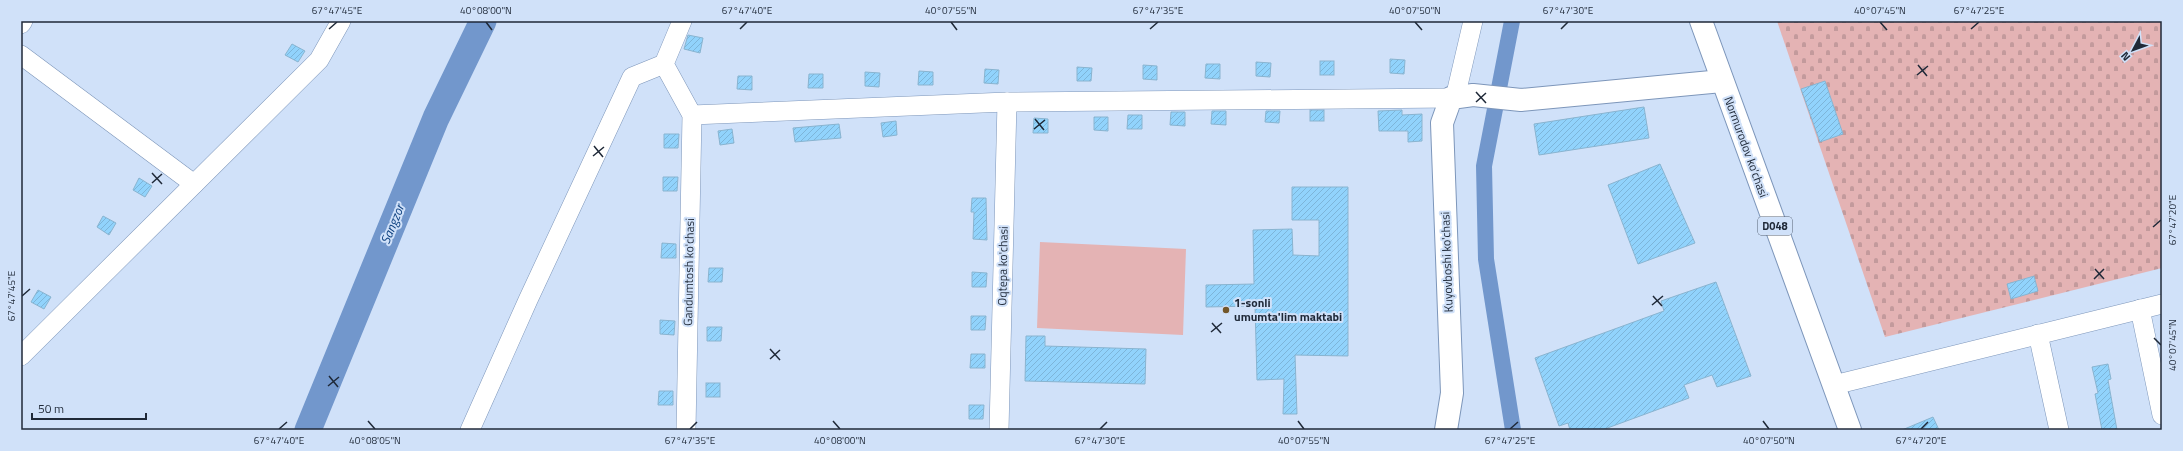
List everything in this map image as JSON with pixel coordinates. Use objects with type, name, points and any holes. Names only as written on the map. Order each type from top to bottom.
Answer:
[{"type":"main road","name":"Normurodov ko'chasi","points":[[1701,21],[1850,430]]},
{"type":"main road","points":[[1460,97],[1521,100],[1722,80]]},
{"type":"main road","name":"Kuyovboshi ko'chasi","points":[[1446,430],[1452,393],[1442,123],[1460,97]]},
{"type":"street","points":[[21,356],[319,60],[341,21]]},
{"type":"street","points":[[470,430],[528,300],[632,77],[664,64],[682,21]]},
{"type":"street","name":"Kuyovboshi ko'chasi","points":[[1460,97],[1473,21]]},
{"type":"street","points":[[21,55],[194,184]]},
{"type":"street","points":[[664,64],[692,115],[1006,102],[1460,97]]},
{"type":"street","name":"Oqtepa ko'chasi","points":[[999,430],[1006,102]]},
{"type":"street","name":"Gandumtosh ko'chasi","points":[[686,430],[692,115]]},
{"type":"street","points":[[1834,385],[2162,304]]},
{"type":"street","points":[[2140,309],[2162,415]]},
{"type":"street","points":[[2038,334],[2059,430]]},
{"type":"green space","points":[[1777,21],[2162,21],[2162,268],[1885,337]]},
{"type":"green space","points":[[1040,242],[1186,249],[1183,335],[1037,328]]},
{"type":"building","points":[[688,35],[703,38],[700,53],[684,49]]},
{"type":"building","points":[[292,44],[305,51],[298,62],[285,55]]},
{"type":"building","points":[[1390,59],[1405,60],[1404,74],[1390,73]]},
{"type":"building","points":[[1320,61],[1334,61],[1334,75],[1320,75]]},
{"type":"building","points":[[1256,62],[1271,63],[1270,77],[1256,76]]},
{"type":"building","points":[[1206,64],[1220,64],[1220,79],[1205,78]]},
{"type":"building","points":[[1143,65],[1157,66],[1157,80],[1143,79]]},
{"type":"building","points":[[1077,67],[1092,68],[1091,81],[1077,81]]},
{"type":"building","points":[[985,69],[999,70],[998,84],[984,83]]},
{"type":"building","points":[[919,71],[933,72],[933,85],[918,85]]},
{"type":"building","points":[[865,72],[880,73],[879,87],[865,86]]},
{"type":"building","points":[[809,74],[823,74],[823,88],[808,88]]},
{"type":"building","points":[[738,76],[752,76],[752,90],[737,89]]},
{"type":"building","points":[[1825,81],[1843,134],[1820,142],[1801,89]]},
{"type":"building","points":[[1644,107],[1649,138],[1539,155],[1534,124]]},
{"type":"building","points":[[1310,110],[1324,110],[1324,121],[1310,121]]},
{"type":"building","points":[[1402,110],[1402,115],[1422,114],[1422,141],[1408,142],[1408,131],[1379,131],[1378,111]]},
{"type":"building","points":[[1212,111],[1226,111],[1226,125],[1211,124]]},
{"type":"building","points":[[1266,111],[1280,111],[1279,123],[1265,122]]},
{"type":"building","points":[[1171,112],[1185,112],[1185,126],[1170,125]]},
{"type":"building","points":[[1128,115],[1142,115],[1142,129],[1127,129]]},
{"type":"building","points":[[1094,117],[1108,117],[1108,131],[1094,130]]},
{"type":"building","points":[[1034,118],[1048,119],[1048,133],[1033,133]]},
{"type":"building","points":[[896,121],[897,135],[883,137],[881,123]]},
{"type":"building","points":[[839,124],[841,138],[795,142],[793,128]]},
{"type":"building","points":[[732,129],[734,143],[720,145],[718,131]]},
{"type":"building","points":[[664,134],[679,134],[678,148],[664,148]]},
{"type":"building","points":[[1660,164],[1695,243],[1638,264],[1608,185]]},
{"type":"building","points":[[663,177],[678,177],[677,191],[663,191]]},
{"type":"building","points":[[139,178],[152,186],[145,197],[133,190]]},
{"type":"building","points":[[1292,187],[1348,187],[1348,356],[1295,355],[1297,414],[1283,414],[1284,379],[1257,380],[1255,306],[1206,307],[1206,285],[1254,284],[1253,230],[1292,229],[1293,255],[1319,256],[1319,220],[1292,220]]},
{"type":"building","points":[[972,198],[986,198],[987,240],[973,239],[974,212],[971,212]]},
{"type":"building","points":[[103,216],[116,223],[109,235],[97,227]]},
{"type":"building","points":[[662,243],[676,244],[676,258],[661,258]]},
{"type":"building","points":[[709,268],[723,268],[722,282],[708,282]]},
{"type":"building","points":[[972,272],[987,273],[986,287],[972,287]]},
{"type":"building","points":[[2034,276],[2038,291],[2011,299],[2007,284]]},
{"type":"building","points":[[1716,282],[1751,376],[1717,387],[1712,375],[1684,385],[1689,398],[1602,430],[1570,430],[1568,423],[1559,426],[1535,358],[1664,311],[1661,301]]},
{"type":"building","points":[[38,290],[51,297],[44,309],[31,302]]},
{"type":"building","points":[[971,316],[986,316],[985,330],[971,330]]},
{"type":"building","points":[[660,320],[675,321],[674,335],[660,334]]},
{"type":"building","points":[[707,327],[722,327],[721,341],[707,341]]},
{"type":"building","points":[[1026,336],[1045,336],[1045,346],[1146,349],[1145,384],[1025,381]]},
{"type":"building","points":[[971,354],[985,354],[985,368],[970,368]]},
{"type":"building","points":[[2108,364],[2111,379],[2108,380],[2117,430],[2102,430],[2095,394],[2098,393],[2092,367]]},
{"type":"building","points":[[706,383],[720,383],[720,397],[706,397]]},
{"type":"building","points":[[659,391],[673,391],[673,405],[658,405]]},
{"type":"building","points":[[969,405],[984,405],[983,419],[969,419]]},
{"type":"building","points":[[1933,417],[1939,430],[1902,430]]},
{"type":"waterway","name":"Sangzor","points":[[308,430],[436,118],[483,21]]},
{"type":"waterway","points":[[1512,21],[1484,166],[1486,259],[1513,430]]},
{"type":"place","name":"1-sonli umumta'lim maktabi","points":[[1226,310]]}]
